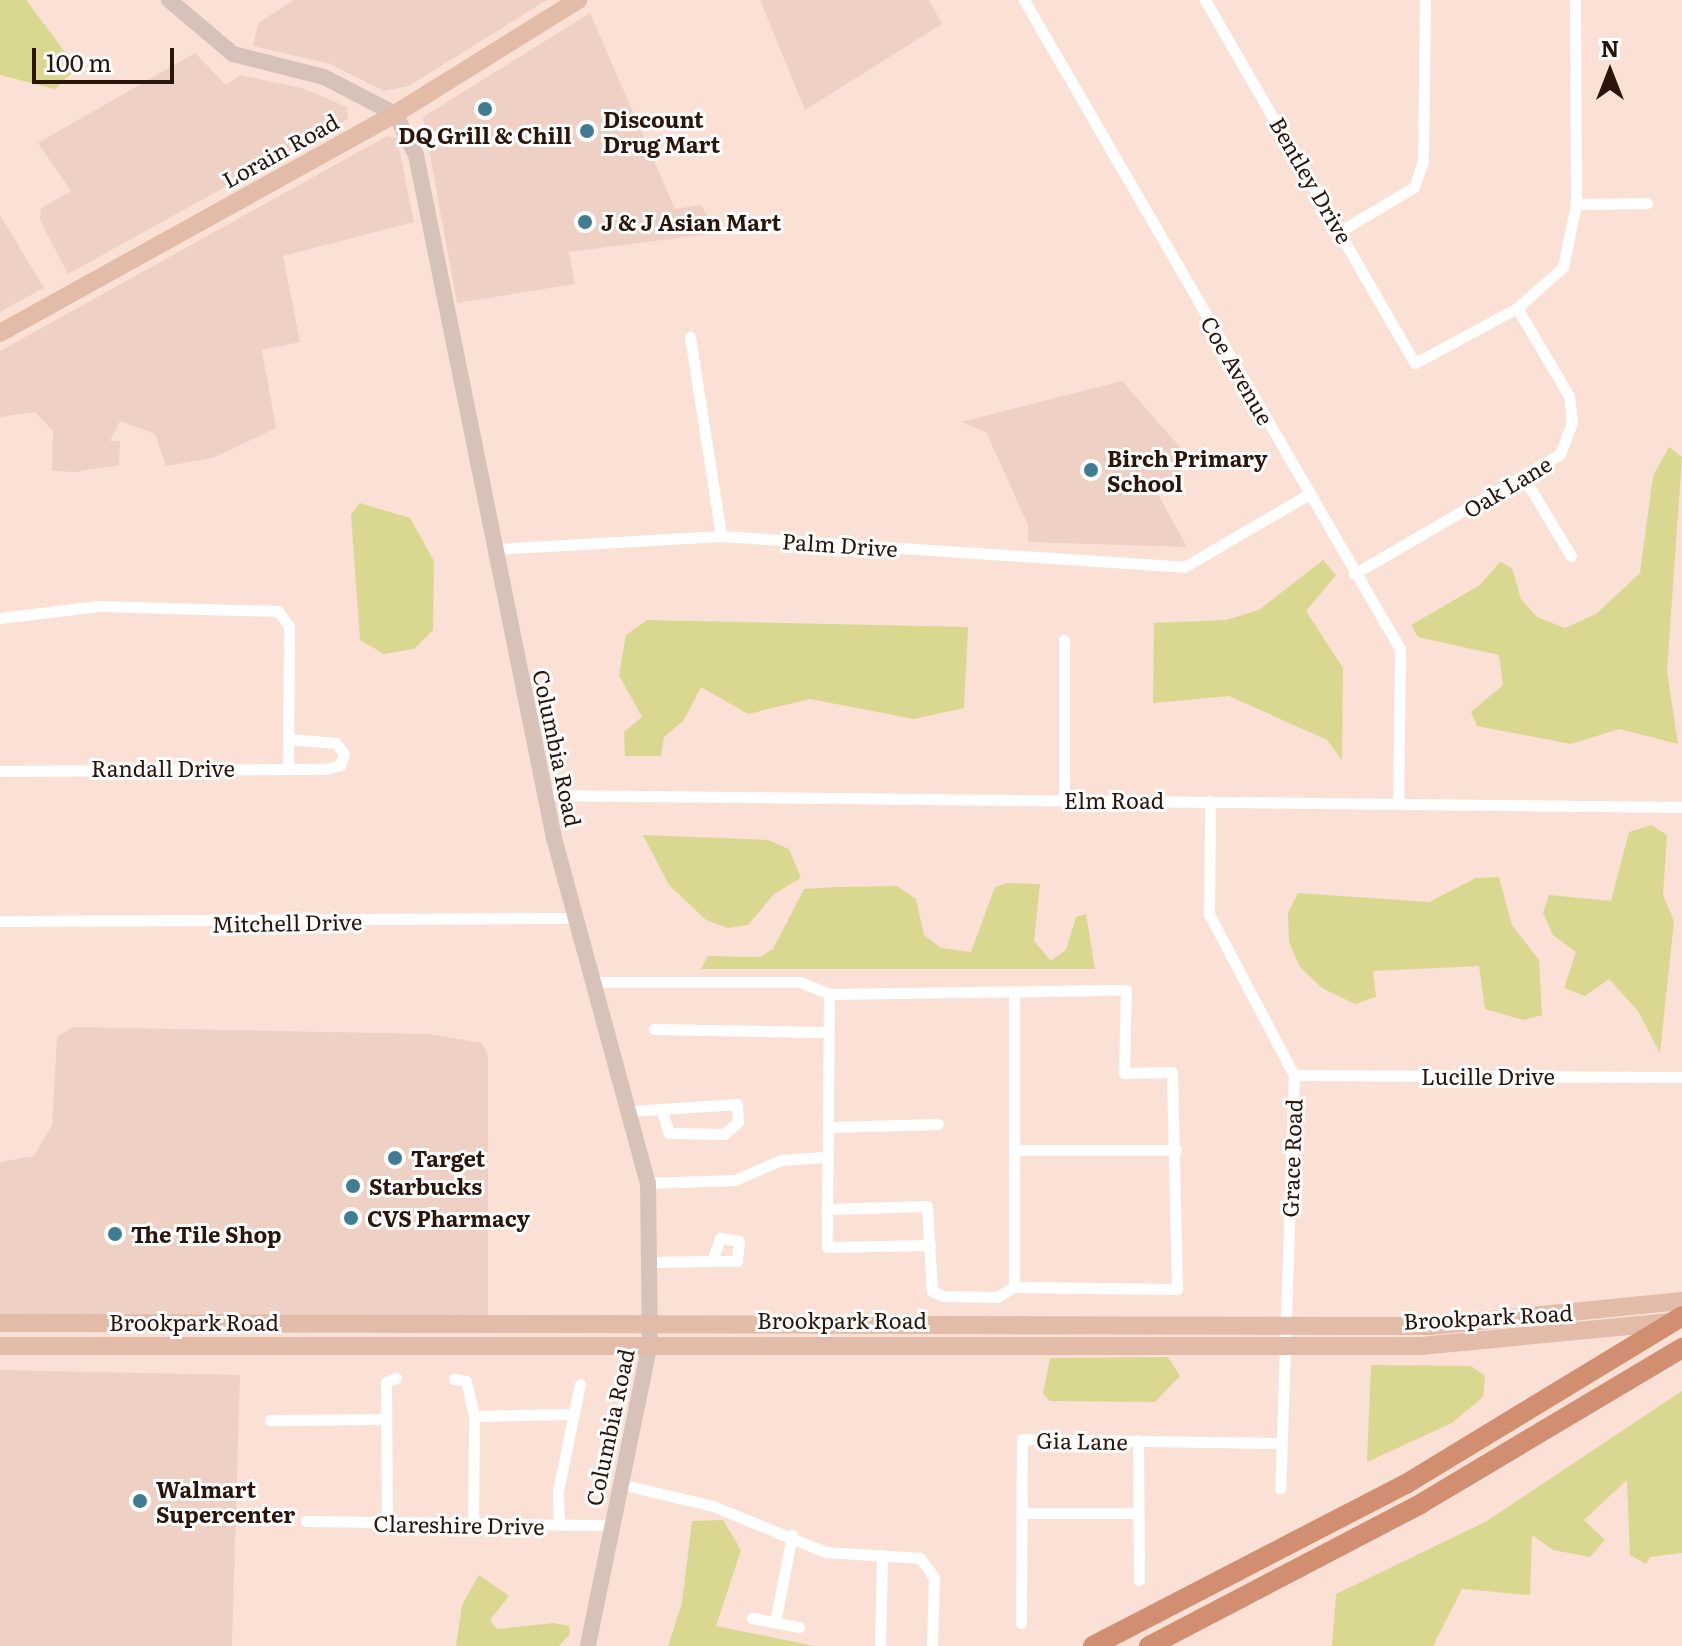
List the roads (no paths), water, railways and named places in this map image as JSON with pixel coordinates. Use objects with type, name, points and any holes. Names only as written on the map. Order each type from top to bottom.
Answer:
[{"type":"highway","points":[[1093,1646],[1406,1484],[1682,1318]]},
{"type":"highway","points":[[1149,1646],[1422,1503],[1682,1348]]},
{"type":"main road","name":"Lorain Road","points":[[0,333],[395,114],[578,0]]},
{"type":"main road","name":"Brookpark Road","points":[[0,1346],[649,1334],[1431,1326],[1682,1301]]},
{"type":"main road","name":"Brookpark Road","points":[[0,1323],[1284,1347],[1498,1342],[1682,1318]]},
{"type":"street","points":[[169,0],[233,54],[324,77],[395,114]]},
{"type":"street","name":"Coe Avenue","points":[[1024,0],[1400,649],[1398,802]]},
{"type":"street","name":"Bentley Drive","points":[[1205,0],[1342,230],[1415,363],[1517,308]]},
{"type":"street","points":[[1342,230],[1414,187],[1423,161],[1425,0]]},
{"type":"street","points":[[1517,308],[1563,267],[1576,204],[1575,0]]},
{"type":"street","name":"Columbia Road","points":[[395,114],[416,155],[545,795],[573,918],[590,982],[632,1111],[648,1183],[649,1334],[588,1646]]},
{"type":"street","points":[[1576,204],[1647,203]]},
{"type":"street","name":"Oak Lane","points":[[1354,574],[1524,478],[1560,454],[1572,423],[1569,396],[1517,308]]},
{"type":"street","points":[[690,337],[721,536]]},
{"type":"street","points":[[1524,478],[1571,556]]},
{"type":"street","name":"Palm Drive","points":[[495,549],[721,536],[1184,567],[1309,494]]},
{"type":"street","points":[[0,618],[98,606],[278,611],[289,626],[288,769]]},
{"type":"street","points":[[1064,640],[1064,800]]},
{"type":"street","name":"Randall Drive","points":[[0,771],[326,769],[340,765],[344,754],[336,743],[289,739]]},
{"type":"street","name":"Elm Road","points":[[545,795],[1682,807]]},
{"type":"street","name":"Grace Road","points":[[1210,801],[1209,914],[1294,1075],[1278,1443],[1280,1489]]},
{"type":"street","name":"Mitchell Drive","points":[[0,921],[573,918]]},
{"type":"street","points":[[590,982],[800,982],[829,994],[1126,990],[1124,1073],[1172,1072],[1177,1289],[1014,1287],[997,1297],[932,1291],[927,1206],[826,1209]]},
{"type":"street","points":[[1014,993],[1014,1287]]},
{"type":"street","points":[[829,994],[826,1032],[829,1127],[824,1157],[827,1247],[930,1245]]},
{"type":"street","points":[[654,1029],[826,1032]]},
{"type":"street","name":"Lucille Drive","points":[[1294,1075],[1682,1077]]},
{"type":"street","points":[[632,1111],[662,1111],[669,1104],[737,1104],[738,1122],[724,1134],[669,1133],[662,1111]]},
{"type":"street","points":[[829,1127],[938,1124]]},
{"type":"street","points":[[1015,1150],[1176,1150]]},
{"type":"street","points":[[648,1183],[735,1180],[781,1160],[824,1157]]},
{"type":"street","points":[[650,1262],[712,1261]]},
{"type":"street","points":[[387,1525],[386,1382],[396,1378]]},
{"type":"street","points":[[454,1379],[466,1381],[474,1416],[473,1525]]},
{"type":"street","points":[[559,1525],[572,1414],[580,1384]]},
{"type":"street","points":[[474,1416],[572,1414]]},
{"type":"street","points":[[270,1420],[386,1419]]},
{"type":"street","name":"Gia Lane","points":[[1021,1623],[1022,1439],[1278,1443]]},
{"type":"street","points":[[1138,1440],[1139,1580]]},
{"type":"street","points":[[620,1484],[792,1535],[835,1554],[882,1555],[927,1564],[934,1577],[932,1646]]},
{"type":"street","points":[[1021,1513],[1139,1513]]},
{"type":"street","name":"Clareshire Drive","points":[[306,1521],[387,1525],[611,1525]]},
{"type":"street","points":[[775,1622],[792,1535]]},
{"type":"street","points":[[880,1646],[882,1555]]},
{"type":"street","points":[[752,1618],[799,1627]]},
{"type":"place","name":"DQ Grill & Chill","points":[[485,109]]},
{"type":"place","name":"Discount Drug Mart","points":[[587,131]]},
{"type":"place","name":"J & J Asian Mart","points":[[585,222]]},
{"type":"place","name":"Birch Primary School","points":[[1091,470]]},
{"type":"place","name":"Target","points":[[395,1158]]},
{"type":"place","name":"Starbucks","points":[[353,1186]]},
{"type":"place","name":"CVS Pharmacy","points":[[351,1218]]},
{"type":"place","name":"The Tile Shop","points":[[115,1234]]},
{"type":"place","name":"Walmart Supercenter","points":[[140,1501]]}]
